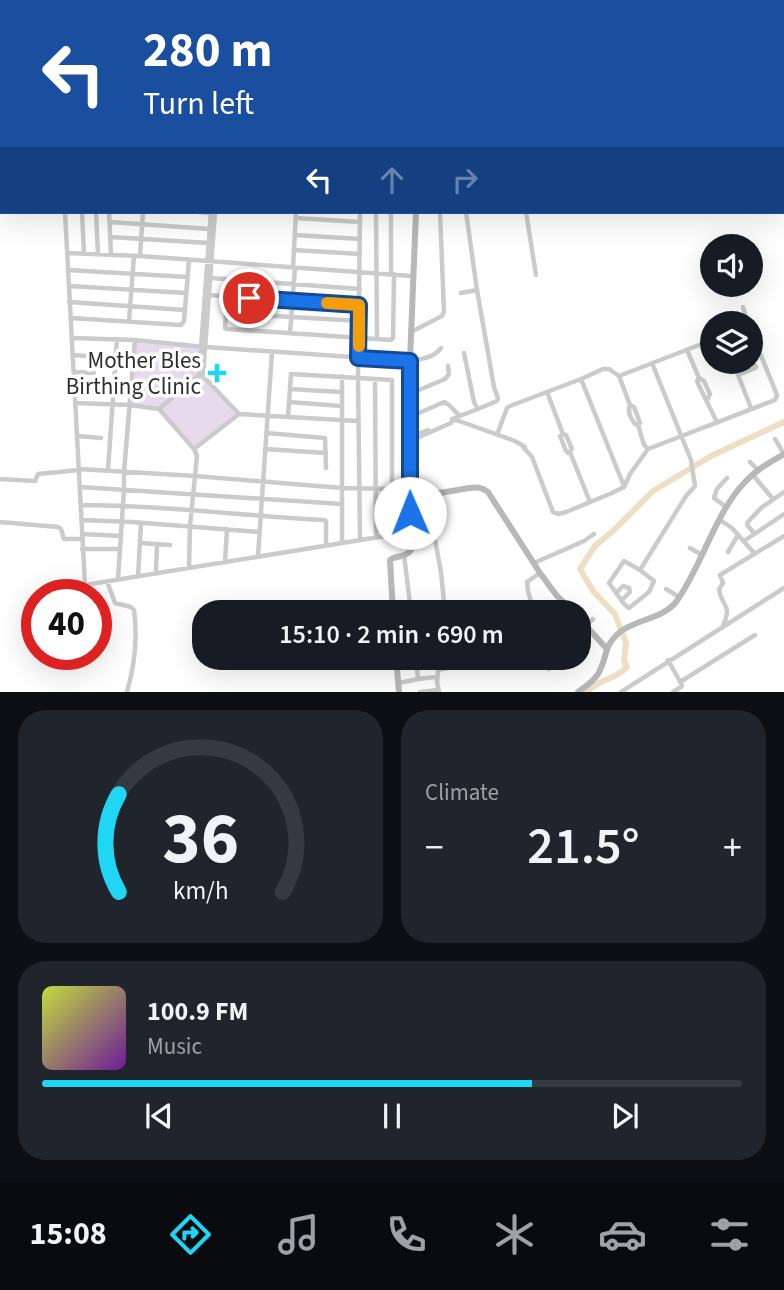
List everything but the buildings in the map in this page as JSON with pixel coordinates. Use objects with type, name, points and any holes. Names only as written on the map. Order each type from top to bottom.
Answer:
[{"type":"street","points":[[65,214],[84,579]]},
{"type":"street","points":[[82,214],[84,253]]},
{"type":"street","points":[[96,214],[98,254]]},
{"type":"street","points":[[109,214],[111,255]]},
{"type":"street","points":[[129,321],[142,214]]},
{"type":"street","points":[[159,409],[201,375],[211,278],[209,243],[213,214]]},
{"type":"street","points":[[204,347],[213,214]]},
{"type":"street","points":[[360,214],[360,540]]},
{"type":"street","points":[[376,214],[377,339]]},
{"type":"street","points":[[227,296],[227,329],[391,340],[391,214]]},
{"type":"street","points":[[392,600],[390,560],[410,553],[411,550],[410,332],[416,214]]},
{"type":"street","points":[[410,332],[442,316],[444,312],[440,214]]},
{"type":"street","points":[[409,439],[497,401],[498,398],[477,290],[466,214]]},
{"type":"street","points":[[526,214],[536,275]]},
{"type":"street","points":[[290,333],[296,215],[360,222]]},
{"type":"street","points":[[110,222],[210,229]]},
{"type":"street","points":[[295,234],[360,239]]},
{"type":"street","points":[[110,237],[209,243]]},
{"type":"street","points":[[294,250],[360,254]]},
{"type":"street","points":[[68,253],[412,276]]},
{"type":"street","points":[[71,318],[181,326],[184,323],[189,260]]},
{"type":"street","points":[[68,270],[187,277]]},
{"type":"street","points":[[211,278],[360,289]]},
{"type":"street","points":[[69,286],[186,293]]},
{"type":"street","points":[[461,293],[477,290]]},
{"type":"street","points":[[209,295],[359,305]]},
{"type":"street","points":[[69,302],[185,310]]},
{"type":"street","points":[[743,307],[744,311]]},
{"type":"street","points":[[226,313],[359,321]]},
{"type":"street","points":[[72,338],[135,340],[410,361],[437,354],[441,348]]},
{"type":"street","points":[[108,470],[117,339]]},
{"type":"street","points":[[118,579],[135,340]]},
{"type":"street","points":[[619,376],[700,345]]},
{"type":"street","points":[[687,350],[699,378],[704,381],[710,394],[707,400],[717,423]]},
{"type":"street","points":[[258,556],[272,352]]},
{"type":"street","points":[[464,353],[474,402],[478,409]]},
{"type":"street","points":[[73,355],[116,358]]},
{"type":"street","points":[[409,439],[451,423],[463,423],[515,441],[532,457],[553,512],[559,514],[624,487],[648,449],[775,400],[777,395],[763,361]]},
{"type":"street","points":[[640,570],[695,486],[691,460],[652,363]]},
{"type":"street","points":[[410,389],[419,390],[445,379],[449,374],[448,366]]},
{"type":"street","points":[[497,435],[507,408],[603,369],[609,369],[619,376],[630,405],[628,409],[648,449]]},
{"type":"street","points":[[74,372],[94,373]]},
{"type":"street","points":[[112,580],[385,537],[392,533],[392,380],[292,373],[288,416]]},
{"type":"street","points":[[201,375],[239,414]]},
{"type":"street","points":[[738,375],[751,408]]},
{"type":"street","points":[[342,376],[342,543]]},
{"type":"street","points":[[375,379],[376,538]]},
{"type":"street","points":[[581,379],[624,487]]},
{"type":"street","points":[[74,383],[115,385]]},
{"type":"street","points":[[290,389],[341,392]]},
{"type":"street","points":[[547,392],[563,434],[560,436],[566,452],[570,452],[590,502]]},
{"type":"street","points":[[289,402],[341,405]]},
{"type":"street","points":[[410,417],[444,402],[460,416]]},
{"type":"street","points":[[75,403],[159,409],[194,449],[197,456],[189,568]]},
{"type":"street","points":[[194,449],[239,414],[358,421]]},
{"type":"street","points":[[266,433],[326,438],[326,468]]},
{"type":"street","points":[[78,436],[101,438]]},
{"type":"street","points":[[584,690],[598,673],[606,648],[623,630],[666,611],[679,597],[692,577],[726,507],[745,482],[784,454],[775,439]]},
{"type":"street","points":[[265,449],[326,453]]},
{"type":"street","points":[[751,462],[773,499]]},
{"type":"street","points":[[0,479],[35,481],[38,474],[108,470],[342,488],[393,489]]},
{"type":"street","points":[[726,507],[714,498],[717,489],[727,478]]},
{"type":"street","points":[[80,487],[341,504]]},
{"type":"street","points":[[411,498],[484,488],[533,563],[561,600]]},
{"type":"street","points":[[754,533],[747,523],[761,508],[784,492]]},
{"type":"street","points":[[427,496],[444,600]]},
{"type":"street","points":[[80,505],[123,505],[325,520],[326,545]]},
{"type":"street","points":[[744,541],[784,514]]},
{"type":"street","points":[[81,520],[260,532]]},
{"type":"street","points":[[720,520],[732,528],[755,554]]},
{"type":"street","points":[[0,523],[58,527],[64,539],[121,536]]},
{"type":"street","points":[[138,576],[141,523]]},
{"type":"street","points":[[225,562],[227,529]]},
{"type":"street","points":[[533,563],[594,534]]},
{"type":"street","points":[[728,552],[738,535]]},
{"type":"street","points":[[722,626],[727,610],[720,596],[719,589],[723,583],[720,575],[784,536]]},
{"type":"street","points":[[140,543],[170,545]]},
{"type":"street","points":[[156,572],[157,544]]},
{"type":"street","points":[[690,548],[702,555]]},
{"type":"street","points":[[82,549],[120,549]]},
{"type":"street","points":[[404,555],[410,600]]},
{"type":"street","points":[[626,561],[640,570],[654,581],[643,598],[629,608],[609,583],[622,562],[626,561]]},
{"type":"street","points":[[531,600],[527,582],[540,573]]},
{"type":"street","points":[[616,593],[623,586],[629,588],[630,592],[622,600]]},
{"type":"street","points":[[621,691],[784,588]]},
{"type":"street","points":[[666,589],[679,597]]},
{"type":"street","points":[[112,595],[115,603],[134,610],[137,644],[127,691]]},
{"type":"street","points":[[591,631],[606,648]]},
{"type":"street","points":[[680,682],[755,635]]},
{"type":"street","points":[[668,660],[681,687],[673,691]]},
{"type":"street","points":[[417,670],[418,679]]},
{"type":"street","points":[[420,691],[439,691],[436,677],[439,670]]},
{"type":"street","points":[[399,687],[418,679],[436,677]]},
{"type":"shaded area","points":[[135,340],[202,347],[199,375],[239,414],[194,449],[159,409],[130,405]]},
{"type":"waterway","points":[[587,692],[627,667],[624,660],[626,643],[615,614],[593,591],[580,569],[595,546],[653,491],[711,456],[784,422]]},
{"type":"slow traffic","points":[[327,303],[359,305],[359,346]]},
{"type":"place","name":"Mother Bles Birthing Clinic","points":[[217,373]]},
{"type":"route","points":[[249,298],[359,305],[358,358],[410,361],[410,513]]}]
